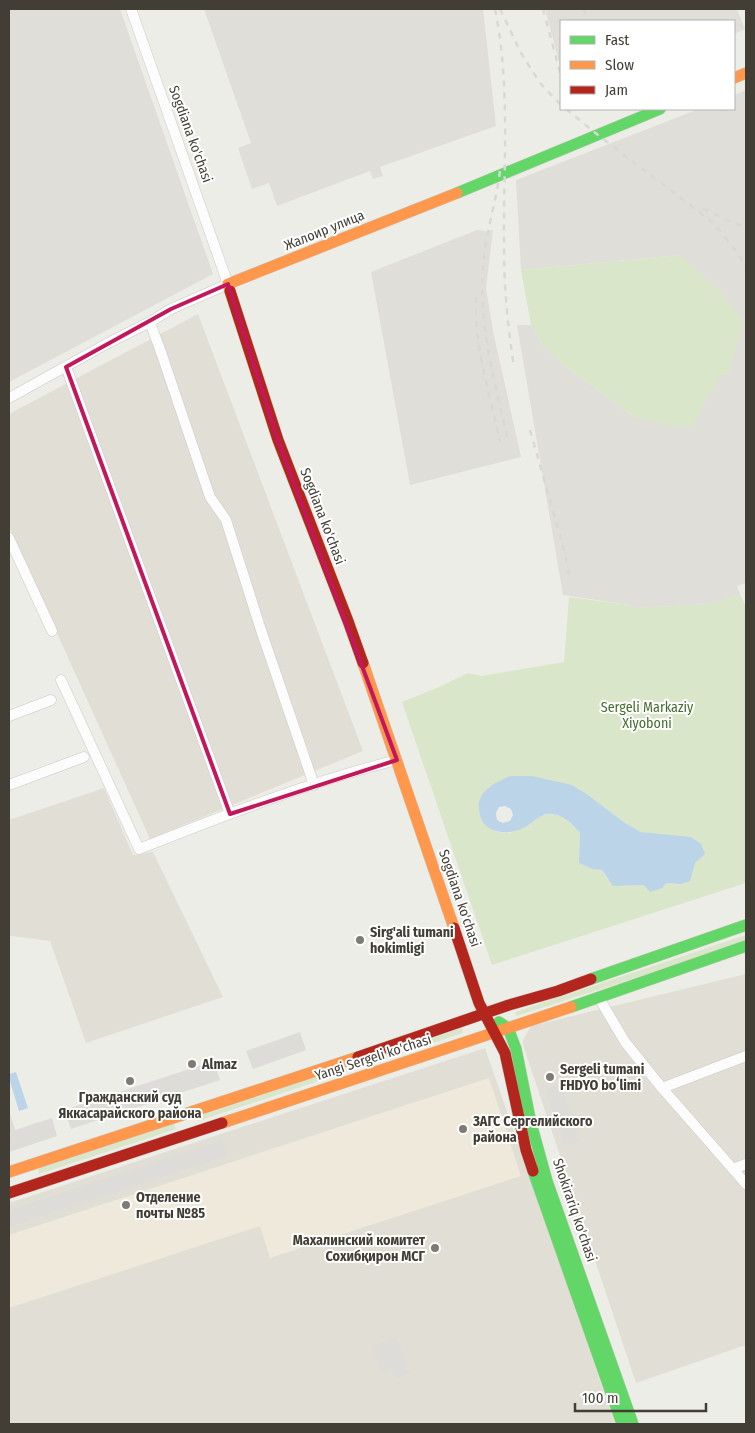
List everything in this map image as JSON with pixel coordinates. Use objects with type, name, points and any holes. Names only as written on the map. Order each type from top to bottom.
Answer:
[{"type":"main road","name":"Жалоир улица","points":[[228,284],[658,110]]},
{"type":"main road","name":"Sogdiana ko'chasi","points":[[228,284],[278,440],[348,622],[479,1003],[494,1032]]},
{"type":"main road","name":"Yangi Sergeli ko'chasi","points":[[9,1172],[380,1050],[518,1002],[558,991],[746,925]]},
{"type":"main road","name":"Yangi Sergeli ko'chasi","points":[[9,1193],[599,998],[746,946]]},
{"type":"main road","points":[[485,1014],[508,1028]]},
{"type":"main road","name":"Shokirariq ko'chasi","points":[[508,1028],[519,1062],[531,1123],[547,1180],[633,1424]]},
{"type":"main road","name":"Shokirariq ko'chasi","points":[[494,1032],[505,1053],[508,1064],[526,1150],[622,1424]]},
{"type":"main road","points":[[192,1112],[198,1131]]},
{"type":"main road","points":[[21,1168],[28,1187]]},
{"type":"street","name":"Sogdiana ko'chasi","points":[[131,9],[228,284]]},
{"type":"street","name":"Жалоир улица","points":[[9,398],[171,309],[228,284]]},
{"type":"street","points":[[150,322],[210,497],[226,520],[314,785]]},
{"type":"street","points":[[66,367],[230,814]]},
{"type":"street","points":[[9,538],[52,631]]},
{"type":"street","points":[[61,680],[138,849],[314,785],[397,760]]},
{"type":"street","points":[[9,716],[50,700]]},
{"type":"street","points":[[9,785],[84,757]]},
{"type":"street","points":[[599,998],[625,1042],[662,1088],[746,1184]]},
{"type":"street","points":[[662,1088],[746,1056]]},
{"type":"street","points":[[733,1169],[746,1164]]},
{"type":"highlighted area","points":[[228,284],[278,440],[397,760],[230,814],[66,367],[171,309]]},
{"type":"shaded area","points":[[9,9],[120,9],[213,274],[9,382]]},
{"type":"shaded area","points":[[204,9],[483,9],[496,126],[380,167],[383,176],[373,179],[370,171],[277,206],[269,183],[252,189],[238,148],[251,143]]},
{"type":"shaded area","points":[[545,9],[737,9],[745,29],[735,34],[735,20],[560,20],[560,65]]},
{"type":"shaded area","points":[[746,90],[746,583],[737,586],[740,594],[712,604],[634,608],[630,605],[563,595],[517,325],[531,325],[542,344],[565,366],[634,417],[720,375],[729,373],[731,363],[680,255],[521,270],[516,180],[696,110],[735,110],[735,95]]},
{"type":"shaded area","points":[[477,230],[493,230],[486,288],[493,331],[521,457],[410,485],[371,272]]},
{"type":"shaded area","points":[[198,314],[363,751],[150,839],[9,527],[9,414]]},
{"type":"shaded area","points":[[104,788],[133,855],[153,852],[223,997],[86,1043],[50,941],[9,936],[9,820]]},
{"type":"shaded area","points":[[746,974],[746,1345],[636,1383],[523,1045],[523,1040],[531,1026]]},
{"type":"shaded area","points":[[300,1032],[306,1050],[253,1069],[246,1051]]},
{"type":"shaded area","points":[[485,1048],[615,1424],[9,1424],[9,1203]]},
{"type":"shaded area","points":[[214,1061],[220,1080],[71,1129],[64,1110]]},
{"type":"shaded area","points":[[489,1078],[521,1176],[270,1258],[260,1226],[9,1308],[9,1235]]},
{"type":"shaded area","points":[[560,1084],[581,1141],[565,1146],[545,1089]]},
{"type":"shaded area","points":[[9,1110],[15,1130],[52,1118],[57,1136],[9,1152]]},
{"type":"shaded area","points":[[222,1140],[227,1156],[9,1227],[9,1210]]},
{"type":"shaded area","points":[[397,1337],[410,1373],[396,1379],[392,1368],[381,1372],[372,1346]]},
{"type":"green space","points":[[680,255],[719,290],[743,322],[729,373],[720,375],[692,427],[666,425],[634,417],[565,366],[542,344],[531,325],[521,270]]},
{"type":"green space","name":"Sergeli Markaziy Xiyoboni","points":[[740,594],[746,607],[746,883],[492,965],[402,702],[468,673],[481,676],[564,662],[569,597],[630,605],[634,608],[712,604]],"holes":[[[572,785],[625,823],[641,832],[662,835],[704,854],[695,863],[681,884],[666,883],[625,886],[607,879],[602,870],[592,869],[579,863],[580,833],[564,817],[551,814],[542,815],[533,822],[510,833],[497,832],[489,786]]]},
{"type":"green space","points":[[746,935],[746,941],[717,952],[516,1016],[515,1012]]},
{"type":"green space","points":[[462,1028],[463,1033],[198,1121],[197,1117]]},
{"type":"green space","points":[[174,1124],[176,1129],[39,1174],[38,1169]]},
{"type":"water","points":[[510,776],[532,776],[572,785],[625,823],[641,832],[691,837],[701,844],[705,854],[695,863],[690,881],[681,884],[666,883],[662,888],[650,892],[644,885],[613,886],[602,870],[592,869],[579,863],[580,833],[571,823],[560,816],[544,815],[524,827],[508,832],[491,829],[485,824],[481,819],[479,809],[481,797],[491,786]],"holes":[[[505,806],[511,809],[513,815],[510,821],[503,823],[497,820],[496,813],[499,807]]]},
{"type":"water","points":[[16,1072],[28,1108],[19,1111],[9,1078],[9,1074]]},
{"type":"railway","points":[[495,9],[500,39],[505,99],[504,264],[514,367]]},
{"type":"railway","points":[[500,9],[521,53],[540,83],[560,104]]},
{"type":"railway","points":[[543,9],[560,72]]},
{"type":"railway","points":[[584,9],[588,20]]},
{"type":"railway","points":[[567,110],[711,221],[746,267]]},
{"type":"railway","points":[[500,171],[486,243],[482,290],[489,355],[508,441]]},
{"type":"railway","points":[[703,209],[746,228]]},
{"type":"railway","points":[[476,297],[480,352],[500,442]]},
{"type":"railway","points":[[530,430],[569,574]]},
{"type":"traffic: fast","points":[[457,193],[658,110]]},
{"type":"traffic: fast","points":[[591,979],[746,925]]},
{"type":"traffic: fast","points":[[571,1007],[746,946]]},
{"type":"traffic: fast","points":[[499,1022],[508,1028],[516,1049],[531,1123],[547,1181],[633,1424]]},
{"type":"traffic: fast","points":[[533,1171],[622,1424]]},
{"type":"traffic: slow","points":[[735,78],[746,73]]},
{"type":"traffic: slow","points":[[230,291],[228,284],[457,193]]},
{"type":"traffic: slow","points":[[363,663],[454,928]]},
{"type":"traffic: slow","points":[[222,1123],[571,1007]]},
{"type":"traffic: slow","points":[[9,1172],[358,1057]]},
{"type":"traffic: jam","points":[[230,291],[278,440],[363,663]]},
{"type":"traffic: jam","points":[[454,928],[479,1003],[505,1053],[526,1150],[533,1171]]},
{"type":"traffic: jam","points":[[358,1057],[591,979]]},
{"type":"traffic: jam","points":[[9,1193],[222,1123]]},
{"type":"place","name":"Sirg'ali tumani hokimligi","points":[[360,940]]},
{"type":"place","name":"Almaz","points":[[192,1064]]},
{"type":"place","name":"Sergeli tumani FHDYO boʻlimi","points":[[550,1077]]},
{"type":"place","name":"Гражданский суд Яккасарайского района","points":[[130,1081]]},
{"type":"place","name":"ЗАГС Сергелийского района","points":[[463,1129]]},
{"type":"place","name":"Отделение почты №85","points":[[126,1205]]},
{"type":"place","name":"Махалинский комитет Сохибқирон МСГ","points":[[435,1248]]}]
